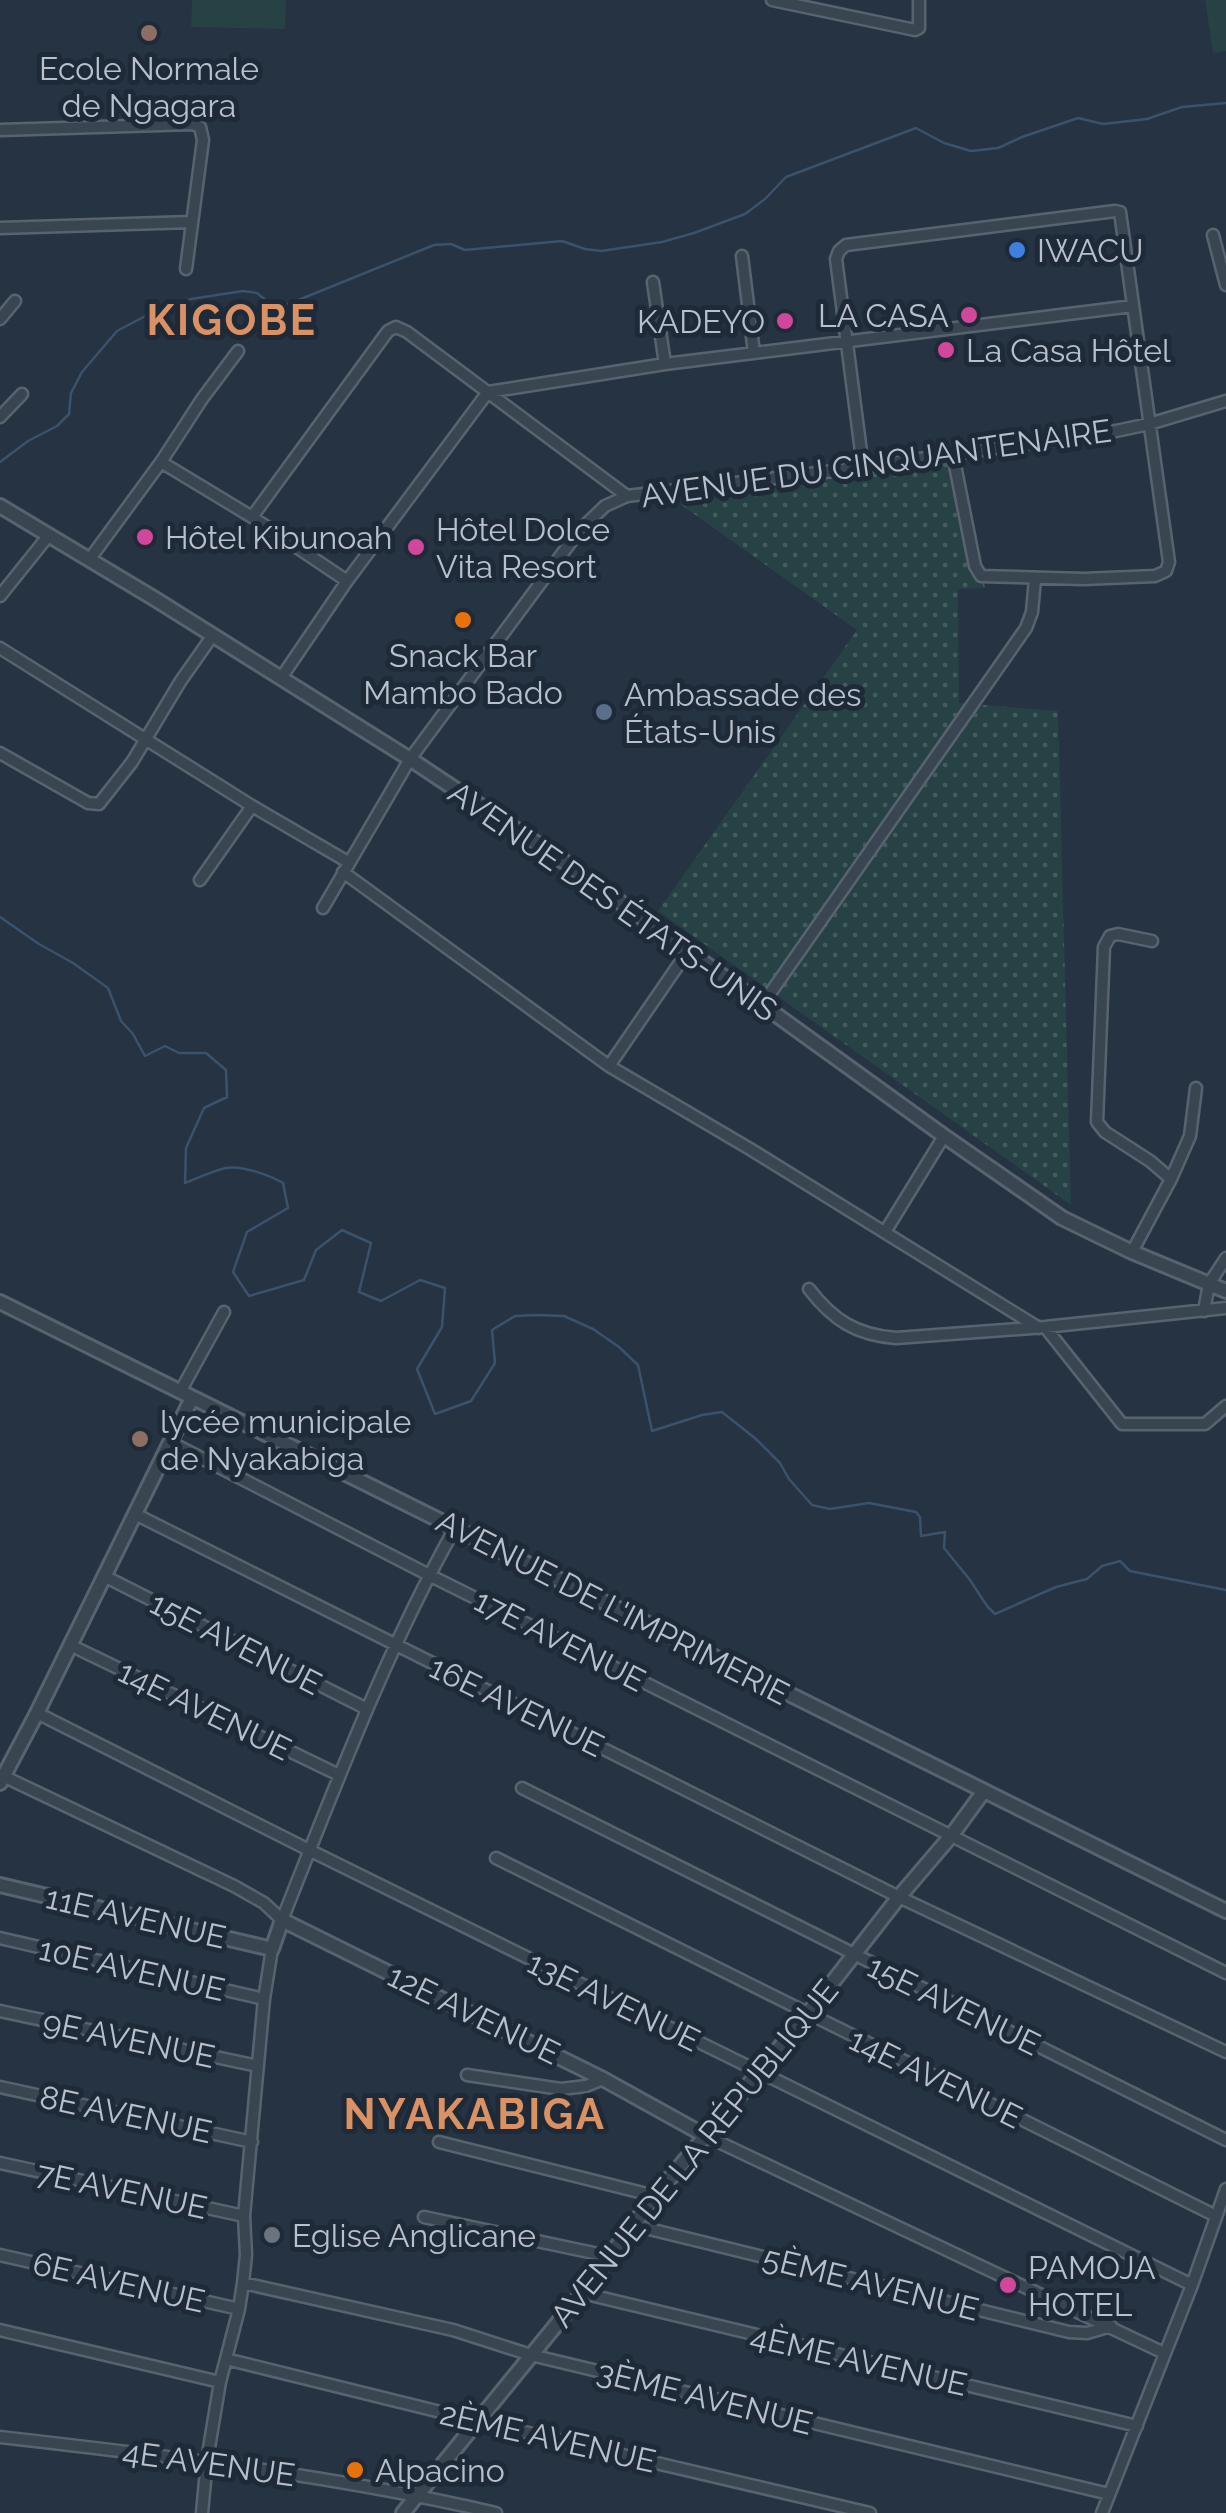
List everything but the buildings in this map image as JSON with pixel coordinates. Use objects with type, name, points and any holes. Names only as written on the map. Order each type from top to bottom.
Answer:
[{"type":"street","points":[[772,0],[917,30],[919,0]]},
{"type":"street","points":[[846,0],[847,16]]},
{"type":"street","points":[[0,130],[200,126],[203,140],[186,269]]},
{"type":"street","points":[[862,467],[836,259],[839,250],[846,244],[1116,211],[1122,214],[1169,562],[1166,571],[1155,576],[984,577],[978,572],[953,455]]},
{"type":"street","points":[[0,228],[192,222]]},
{"type":"street","points":[[1214,235],[1226,285]]},
{"type":"street","points":[[742,256],[754,353]]},
{"type":"street","points":[[653,282],[665,364]]},
{"type":"street","points":[[0,319],[15,301]]},
{"type":"street","points":[[281,678],[488,392],[665,364],[1133,306]]},
{"type":"street","points":[[252,517],[388,330],[396,327],[627,496]]},
{"type":"street","points":[[89,560],[238,352]]},
{"type":"street","points":[[0,417],[22,394]]},
{"type":"street","name":"AVENUE DU CINQUANTENAIRE","points":[[322,908],[410,759],[578,531],[603,507],[627,496],[1116,432],[1226,401]]},
{"type":"street","points":[[161,462],[252,517],[347,582]]},
{"type":"street","name":"AVENUE DES ÉTATS-UNIS","points":[[0,506],[410,759],[566,863],[1062,1218],[1226,1291]]},
{"type":"street","points":[[0,596],[50,535]]},
{"type":"street","points":[[762,1005],[1026,628],[1032,612],[1035,579]]},
{"type":"street","points":[[0,753],[88,803],[99,804],[132,762],[213,636]]},
{"type":"street","points":[[0,648],[346,867],[609,1066],[1042,1327],[1122,1424],[1205,1424],[1226,1406]]},
{"type":"street","points":[[200,880],[252,806]]},
{"type":"street","points":[[1152,941],[1118,934],[1105,943],[1097,1116],[1105,1132],[1150,1160],[1171,1179]]},
{"type":"street","points":[[609,1066],[688,951]]},
{"type":"street","points":[[1132,1252],[1190,1136],[1196,1088]]},
{"type":"street","points":[[885,1232],[944,1136]]},
{"type":"street","points":[[1204,1310],[1209,1284],[1226,1258]]},
{"type":"street","points":[[809,1289],[840,1320],[874,1336],[896,1338],[1226,1308]]},
{"type":"street","name":"AVENUE DE L'IMPRIMERIE","points":[[0,1302],[1226,1911]]},
{"type":"street","points":[[2,1780],[170,1442],[186,1395],[224,1312]]},
{"type":"street","name":"17E AVENUE","points":[[170,1442],[1226,1972]]},
{"type":"street","name":"16E AVENUE","points":[[135,1514],[899,1896],[1226,2052]]},
{"type":"street","points":[[202,2513],[220,2382],[239,2309],[246,2255],[244,2216],[272,1949],[394,1645],[456,1528]]},
{"type":"street","name":"15E AVENUE","points":[[104,1576],[367,1709]]},
{"type":"street","name":"14E AVENUE","points":[[70,1645],[339,1775]]},
{"type":"street","name":"13E AVENUE","points":[[37,1714],[1192,2285]]},
{"type":"street","name":"12E AVENUE","points":[[2,1780],[234,1886],[264,1903],[282,1920],[603,2078],[706,2136],[1164,2353]]},
{"type":"street","name":"15E AVENUE","points":[[522,1788],[1226,2140]]},
{"type":"street","name":"AVENUE DE LA RÉPUBLIQUE","points":[[403,2513],[984,1791]]},
{"type":"street","name":"14E AVENUE","points":[[496,1858],[1216,2216]]},
{"type":"street","name":"11E AVENUE","points":[[0,1884],[272,1949]]},
{"type":"street","name":"10E AVENUE","points":[[0,1938],[264,1999]]},
{"type":"street","name":"9E AVENUE","points":[[0,2012],[258,2066]]},
{"type":"street","points":[[467,2075],[561,2089],[586,2086],[603,2078]]},
{"type":"street","name":"8E AVENUE","points":[[0,2087],[252,2142]]},
{"type":"street","points":[[439,2142],[655,2196]]},
{"type":"street","name":"7E AVENUE","points":[[0,2163],[244,2216]]},
{"type":"street","points":[[1102,2513],[1226,2189]]},
{"type":"street","points":[[424,2217],[608,2256]]},
{"type":"street","name":"5ÈME AVENUE","points":[[633,2225],[1069,2332],[1087,2333],[1110,2326]]},
{"type":"street","name":"6E AVENUE","points":[[0,2255],[239,2309]]},
{"type":"street","name":"3ÈME AVENUE","points":[[242,2283],[454,2330],[531,2355],[1109,2494]]},
{"type":"street","name":"4ÈME AVENUE","points":[[582,2294],[1137,2426]]},
{"type":"street","points":[[0,2330],[220,2382]]},
{"type":"street","name":"2ÈME AVENUE","points":[[226,2359],[870,2513]]},
{"type":"street","name":"4E AVENUE","points":[[0,2437],[207,2460],[418,2495],[496,2513]]},
{"type":"green space","points":[[192,0],[286,0],[285,29],[191,27]]},
{"type":"green space","points":[[1205,0],[1226,0],[1226,51],[1213,53]]},
{"type":"green space","points":[[958,458],[985,588],[958,589],[959,703],[1058,711],[1071,1205],[658,911],[857,630],[680,504]]},
{"type":"waterway","points":[[0,462],[69,414],[71,393],[82,372],[117,331],[153,312],[191,299],[243,291],[257,293],[273,306],[286,305],[434,245],[451,244],[465,250],[562,241],[601,251],[662,242],[745,214],[786,177],[916,128],[944,143],[971,151],[998,148],[1078,118],[1103,124],[1147,119],[1182,107],[1226,103]]},
{"type":"waterway","points":[[0,917],[108,988],[121,1021],[145,1056],[165,1046],[179,1053],[206,1053],[226,1070],[227,1097],[204,1108],[186,1148],[185,1183],[232,1167],[255,1171],[283,1183],[288,1208],[247,1232],[233,1272],[249,1296],[304,1280],[316,1250],[342,1230],[371,1243],[359,1292],[381,1301],[420,1280],[445,1288],[442,1327],[417,1369],[435,1414],[471,1401],[495,1363],[492,1330],[515,1316],[564,1316],[593,1329],[638,1365],[652,1431],[722,1412],[780,1463],[812,1505],[830,1509],[869,1503],[916,1512],[921,1536],[945,1532],[944,1548],[995,1614],[1056,1587],[1087,1579],[1102,1566],[1120,1561],[1130,1571],[1226,1590]]},
{"type":"place","name":"Ecole Normale de Ngagara","points":[[149,33]]},
{"type":"place","name":"IWACU","points":[[1017,250]]},
{"type":"place","name":"LA CASA","points":[[969,315]]},
{"type":"place","name":"KADEYO","points":[[785,321]]},
{"type":"place","name":"La Casa Hôtel","points":[[946,350]]},
{"type":"place","name":"Hôtel Kibunoah","points":[[145,537]]},
{"type":"place","name":"Hôtel Dolce Vita Resort","points":[[416,547]]},
{"type":"place","name":"Snack Bar Mambo Bado","points":[[463,620]]},
{"type":"place","name":"Ambassade des États-Unis","points":[[604,712]]},
{"type":"place","name":"lycée municipale de Nyakabiga","points":[[140,1439]]},
{"type":"place","name":"Eglise Anglicane","points":[[272,2235]]},
{"type":"place","name":"PAMOJA HOTEL","points":[[1008,2285]]},
{"type":"place","name":"Alpacino","points":[[355,2470]]},
{"type":"district","name":"KIGOBE","points":[[232,320]]},
{"type":"district","name":"NYAKABIGA","points":[[475,2114]]}]
